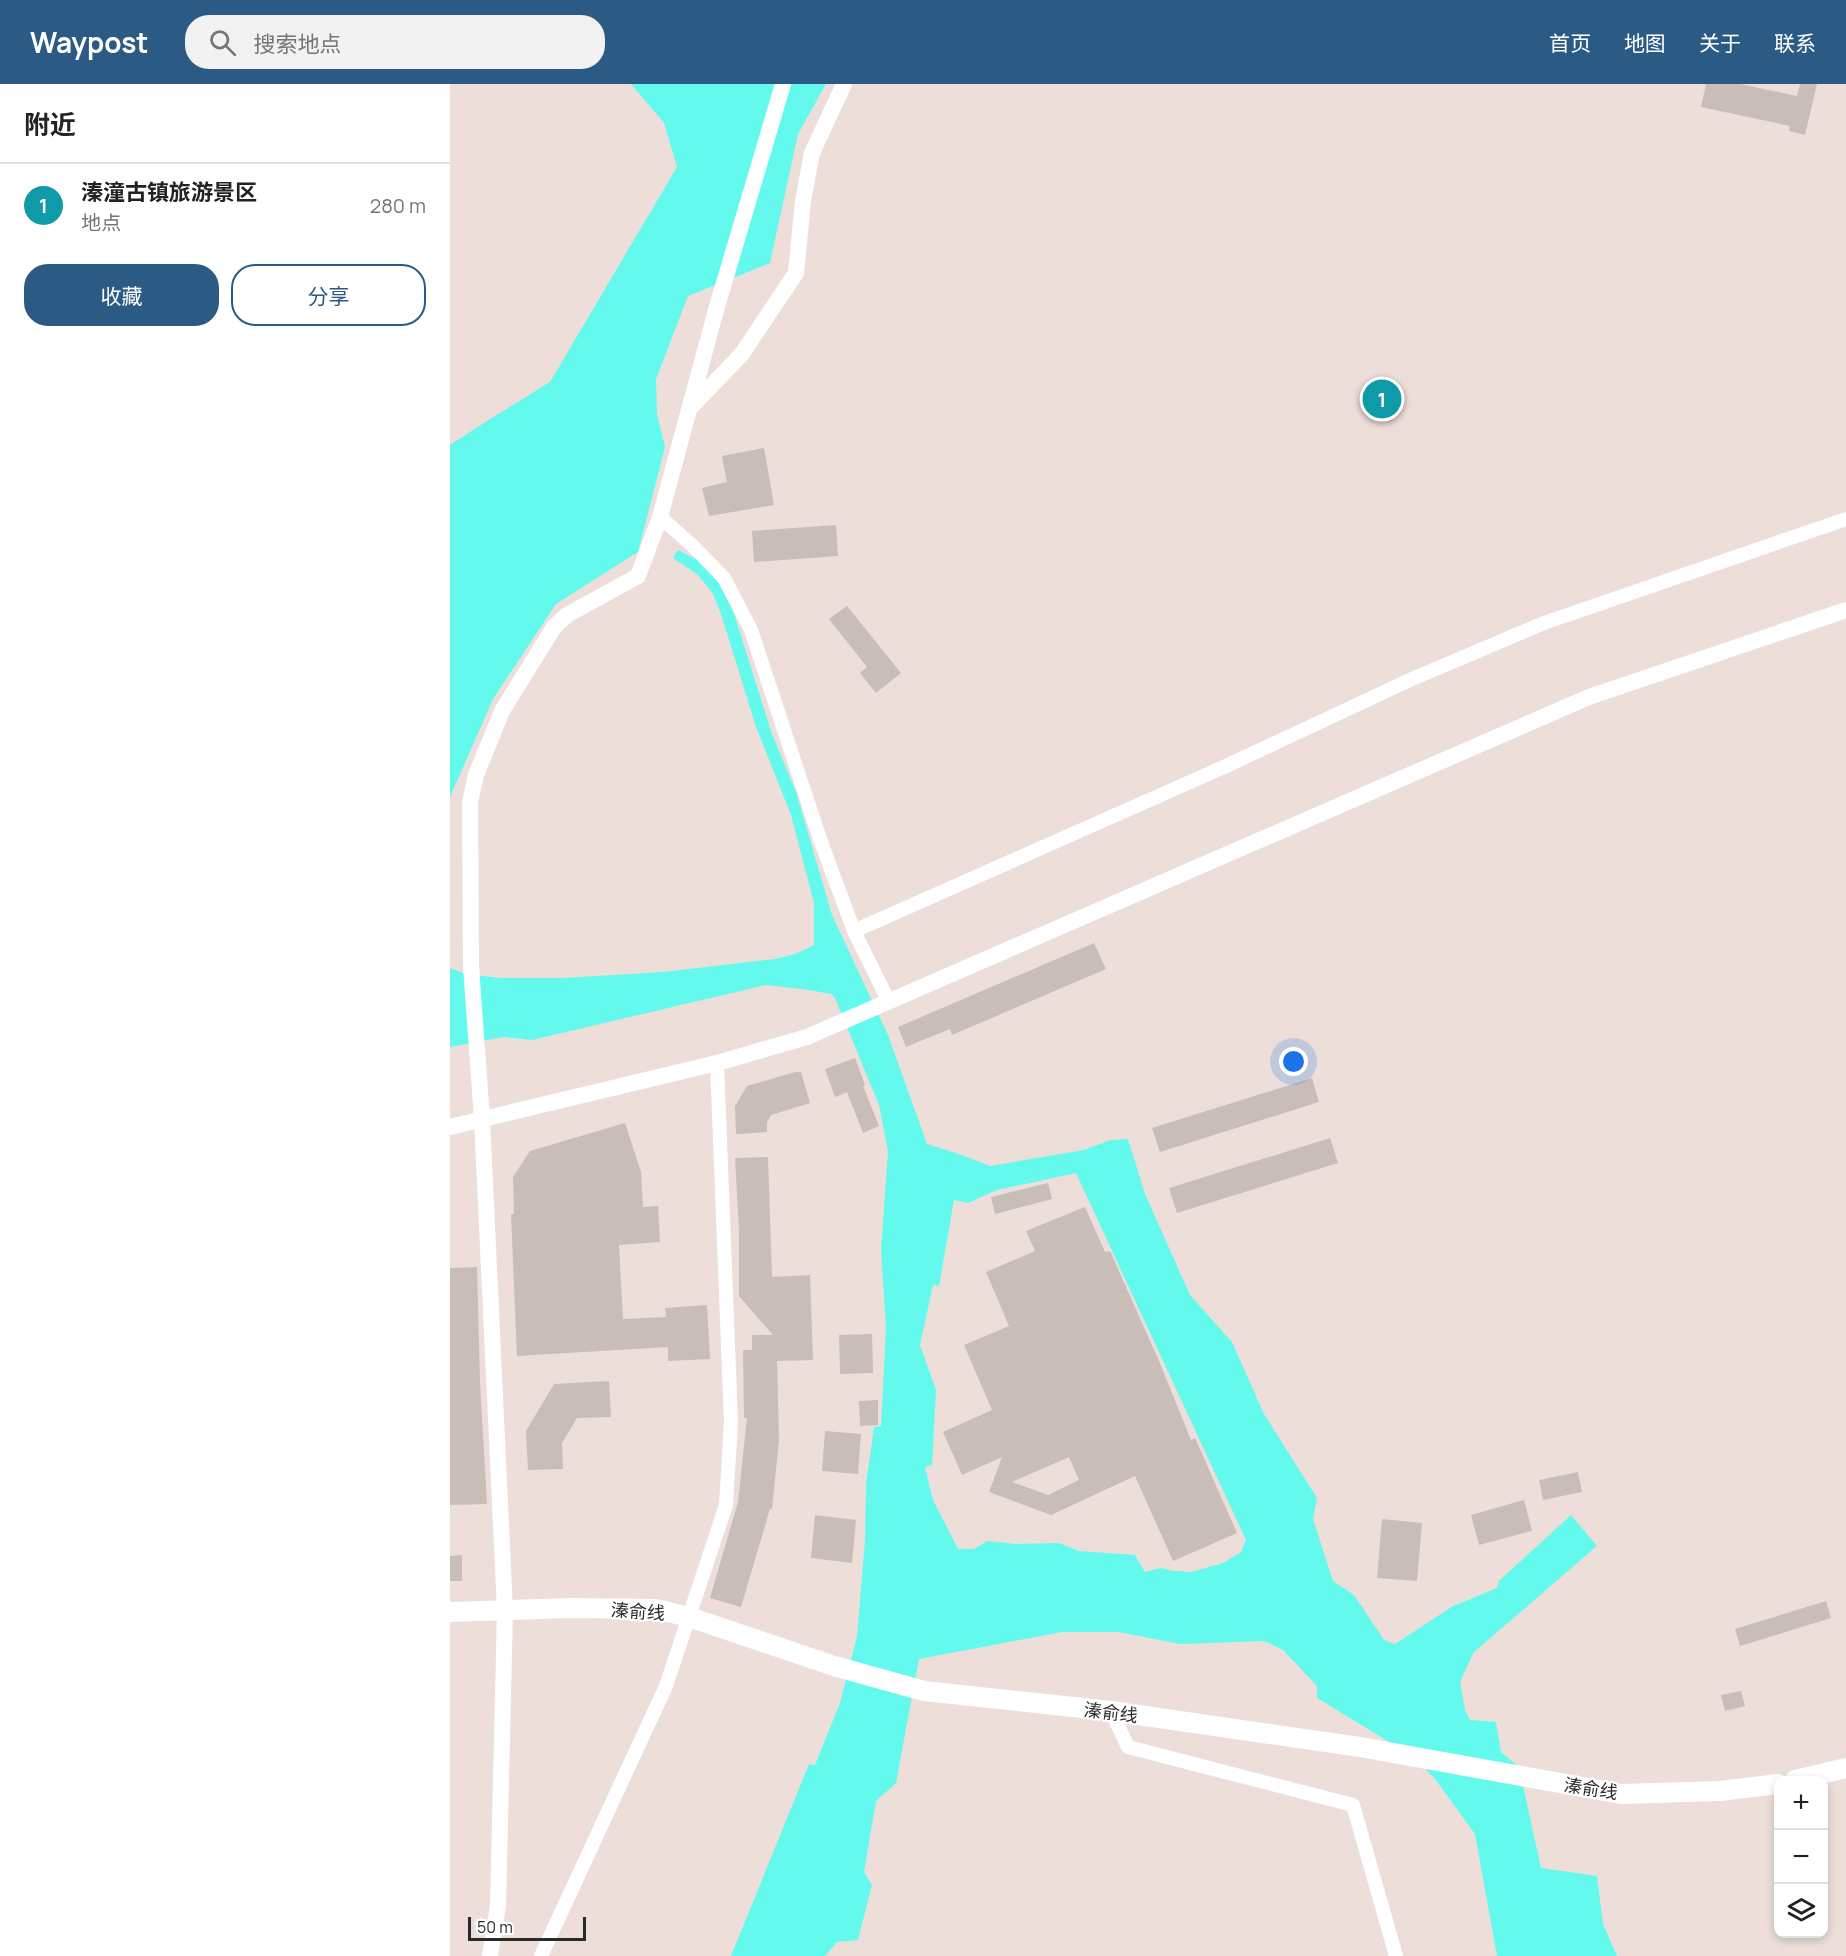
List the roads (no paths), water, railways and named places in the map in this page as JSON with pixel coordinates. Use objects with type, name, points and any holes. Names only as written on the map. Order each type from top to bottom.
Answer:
[{"type":"main road","name":"溱俞线","points":[[450,1612],[571,1608],[656,1610],[689,1617],[834,1666],[924,1690],[1111,1711],[1360,1747],[1621,1794],[1720,1791],[1774,1785]]},
{"type":"main road","points":[[1812,1776],[1846,1768]]},
{"type":"street","points":[[490,1956],[498,1906],[505,1610],[482,1119],[471,966],[470,802],[476,775],[502,711],[554,627],[567,615],[638,576],[660,517],[688,410],[783,84]]},
{"type":"street","points":[[688,410],[741,355],[796,273],[803,201],[812,153],[844,84]]},
{"type":"street","points":[[660,517],[692,545],[724,578],[751,630],[821,842],[854,931],[889,1002]]},
{"type":"street","points":[[854,931],[1226,766],[1412,679],[1544,623],[1846,519]]},
{"type":"street","points":[[450,1126],[717,1063],[807,1037],[1589,697],[1846,610]]},
{"type":"street","points":[[541,1956],[666,1686],[726,1505],[731,1422],[717,1063]]},
{"type":"street","points":[[1111,1711],[1128,1748],[1353,1805],[1396,1956]]},
{"type":"water","points":[[631,84],[826,84],[798,134],[770,263],[688,296],[656,379],[657,414],[665,447],[638,552],[556,604],[493,699],[450,797],[450,445],[550,382],[677,167],[664,123]]},
{"type":"water","points":[[678,550],[711,567],[725,585],[772,734],[796,792],[832,915],[888,1035],[927,1144],[990,1166],[1084,1150],[1110,1140],[1128,1139],[1145,1194],[1190,1295],[1232,1342],[1264,1414],[1317,1498],[1313,1519],[1333,1581],[1354,1595],[1384,1640],[1395,1644],[1453,1606],[1497,1588],[1499,1581],[1571,1515],[1597,1546],[1474,1652],[1460,1682],[1465,1710],[1470,1720],[1496,1722],[1501,1752],[1519,1767],[1541,1868],[1597,1876],[1603,1924],[1617,1956],[1497,1956],[1475,1834],[1435,1779],[1414,1757],[1317,1698],[1317,1686],[1283,1650],[1264,1641],[1180,1644],[1119,1632],[1062,1632],[919,1659],[896,1783],[876,1801],[864,1872],[872,1885],[858,1940],[837,1942],[825,1956],[731,1956],[809,1764],[815,1765],[840,1703],[857,1636],[865,1540],[866,1484],[874,1427],[881,1426],[886,1328],[881,1249],[888,1151],[879,1105],[835,998],[831,994],[809,990],[766,985],[532,1040],[504,1037],[450,1047],[450,968],[466,974],[500,978],[563,978],[663,972],[775,959],[795,954],[814,945],[814,903],[791,815],[756,727],[721,614],[712,592],[697,574],[673,558]],"holes":[[[1076,1173],[1246,1540],[1241,1552],[1223,1563],[1191,1572],[1161,1568],[1145,1572],[1135,1555],[1079,1551],[1059,1543],[1016,1544],[987,1541],[974,1549],[958,1549],[933,1500],[925,1467],[932,1465],[936,1390],[920,1345],[933,1285],[939,1286],[954,1200],[968,1203],[997,1190]]]},
{"type":"place","name":"溱潼古镇旅游景区","points":[[1382,399]]}]
